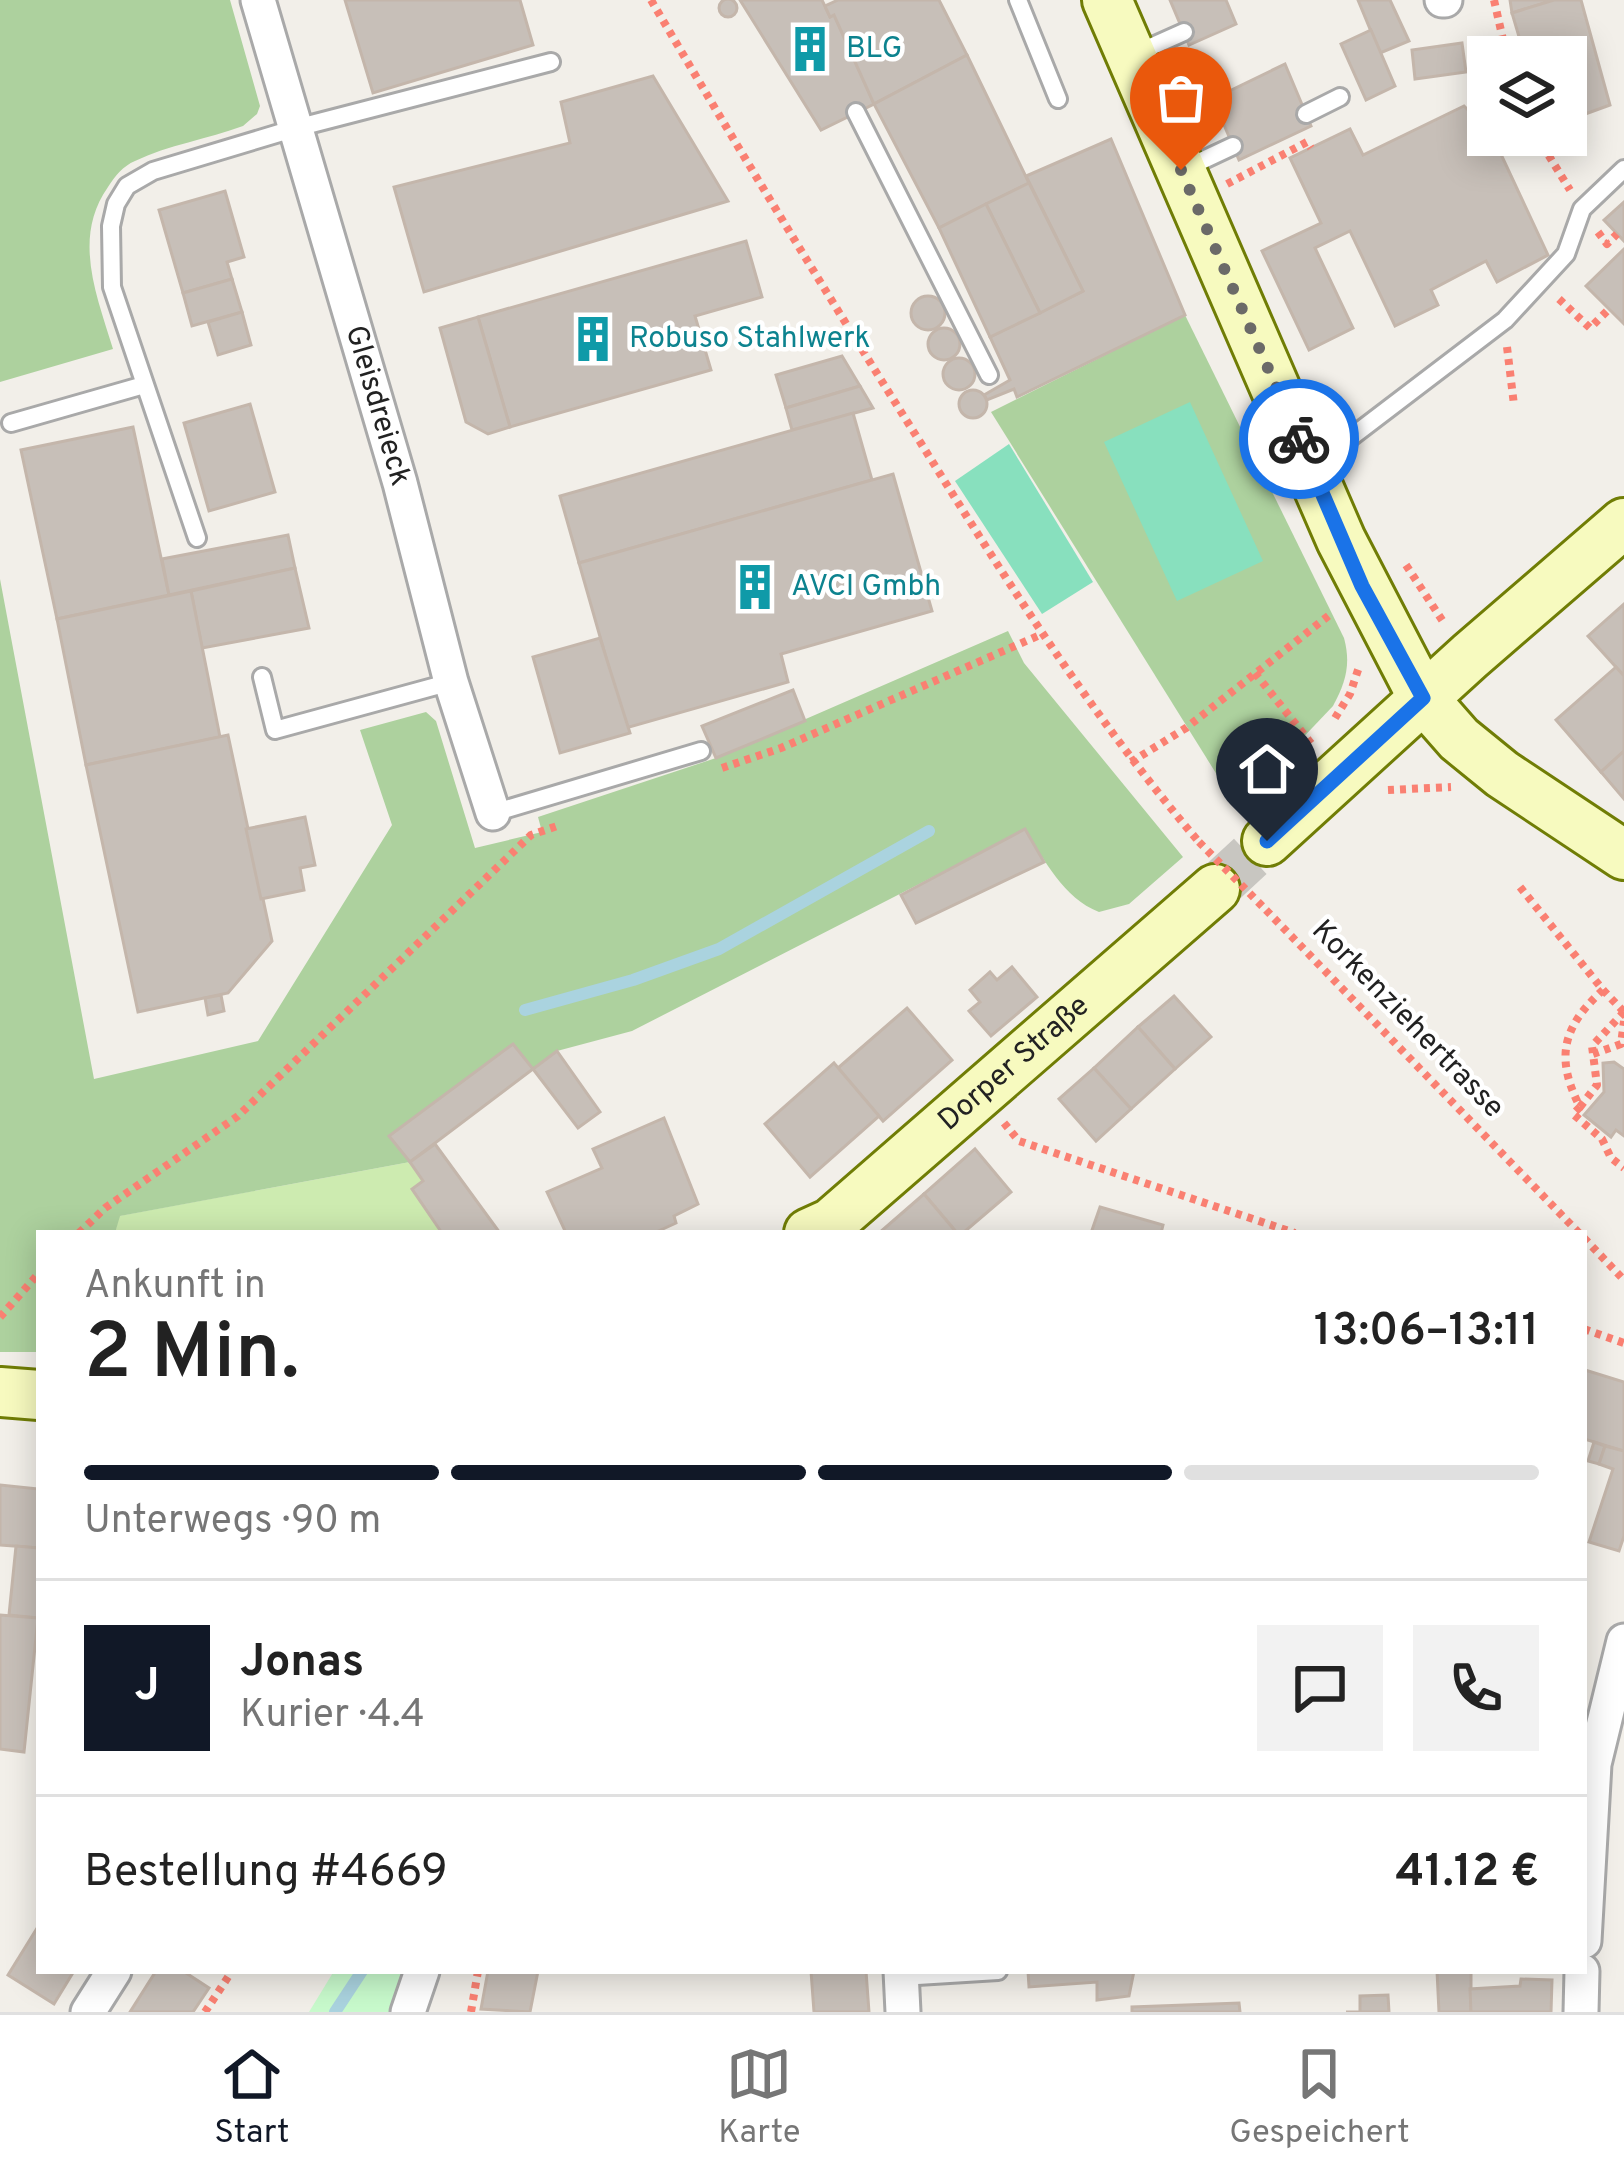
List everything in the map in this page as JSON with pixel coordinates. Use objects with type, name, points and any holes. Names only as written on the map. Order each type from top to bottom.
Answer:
[{"type":"street","name":"Gleisdreieck","points":[[258,0],[400,483],[451,682],[493,813]]},
{"type":"street","points":[[1107,0],[1131,56],[1203,172],[1311,468],[1362,586],[1423,698],[1459,739],[1502,774],[1624,855]]},
{"type":"street","points":[[1267,841],[1327,763],[1423,698],[1624,523]]},
{"type":"street","name":"Dorper Straße","points":[[826,1230],[1215,889]]},
{"type":"street","points":[[0,1392],[36,1396]]},
{"type":"street","points":[[1587,1888],[1594,1764],[1624,1641]]},
{"type":"street","points":[[88,2012],[112,1974]]},
{"type":"street","points":[[408,2012],[421,1974]]},
{"type":"street","points":[[901,1974],[903,2012]]},
{"type":"street","points":[[1581,2012],[1582,1974]]},
{"type":"lane","points":[[1018,0],[1058,99]]},
{"type":"lane","points":[[1131,56],[1184,32]]},
{"type":"lane","points":[[197,538],[112,287],[108,251],[116,204],[137,178],[153,171],[296,128],[551,62]]},
{"type":"lane","points":[[1306,114],[1340,98]]},
{"type":"lane","points":[[856,112],[989,375]]},
{"type":"lane","points":[[1203,172],[1233,146]]},
{"type":"lane","points":[[1311,468],[1505,320],[1566,254],[1582,209],[1624,169]]},
{"type":"lane","points":[[10,423],[144,385]]},
{"type":"lane","points":[[262,676],[275,730],[451,682]]},
{"type":"lane","points":[[493,813],[701,751]]},
{"type":"path","name":"Korkenziehertrasse","points":[[651,0],[778,217],[1040,635],[1131,762],[1199,842],[1575,1230]]},
{"type":"path","points":[[1494,0],[1502,36]]},
{"type":"path","points":[[1246,175],[1307,142],[1311,148]]},
{"type":"path","points":[[1549,156],[1582,209]]},
{"type":"path","points":[[1541,281],[1590,328],[1609,309]]},
{"type":"path","points":[[1505,320],[1514,405]]},
{"type":"path","points":[[1400,557],[1449,629]]},
{"type":"path","points":[[1131,762],[1186,728],[1362,586]]},
{"type":"path","points":[[716,770],[781,748],[1040,635]]},
{"type":"path","points":[[1327,763],[1360,672],[1359,659]]},
{"type":"path","points":[[1255,673],[1327,763]]},
{"type":"path","points":[[83,1230],[105,1208],[238,1116],[531,835],[564,824]]},
{"type":"path","points":[[1520,887],[1624,1012],[1592,1046],[1597,1085],[1573,1114],[1602,1139],[1611,1158],[1624,1168]]},
{"type":"path","points":[[1580,1107],[1563,1063],[1582,1009],[1603,990]]},
{"type":"path","points":[[1593,1054],[1621,1044],[1624,1021]]},
{"type":"path","points":[[996,1113],[1019,1141],[1285,1230]]},
{"type":"path","name":"Korkenziehertrasse","points":[[1587,1242],[1624,1280]]},
{"type":"path","points":[[0,1317],[36,1277]]},
{"type":"path","points":[[1587,1330],[1624,1342]]},
{"type":"path","points":[[205,2012],[230,1974]]},
{"type":"path","points":[[471,2012],[477,1974]]},
{"type":"green space","points":[[0,0],[230,0],[260,106],[243,126],[131,163],[108,187],[91,226],[90,247],[95,288],[113,349],[0,382]]},
{"type":"green space","points":[[1185,315],[1344,638],[1347,656],[1344,681],[1333,706],[1237,807],[991,412]]},
{"type":"green space","points":[[1190,402],[1263,561],[1177,601],[1104,442]]},
{"type":"green space","points":[[1009,444],[1093,582],[1042,614],[955,481]]},
{"type":"green space","points":[[0,579],[94,1079],[258,1041],[392,825],[360,730],[426,712],[436,721],[475,848],[542,832],[538,817],[716,758],[1008,631],[1024,663],[1183,857],[1129,904],[1099,912],[1065,888],[1025,830],[632,1031],[557,1051],[533,1069],[390,1136],[410,1162],[120,1216],[116,1230],[36,1230],[36,1352],[0,1352]]},
{"type":"green space","points":[[410,1162],[423,1181],[412,1190],[440,1230],[116,1230],[119,1216]]},
{"type":"green space","points":[[332,1974],[421,1974],[408,2012],[309,2012]]},
{"type":"building","points":[[728,-1],[737,8],[728,17],[719,8]]},
{"type":"building","points":[[345,0],[520,0],[533,45],[373,93]]},
{"type":"building","name":"BLG","points":[[740,0],[822,0],[830,17],[834,15],[874,104],[821,130]]},
{"type":"building","points":[[838,0],[939,0],[967,55],[874,104],[834,15],[830,17],[825,6]]},
{"type":"building","points":[[1170,0],[1226,0],[1236,24],[1189,45]]},
{"type":"building","points":[[1358,0],[1390,0],[1409,41],[1380,53]]},
{"type":"building","points":[[1510,0],[1554,0],[1512,13]]},
{"type":"building","points":[[1554,0],[1581,0],[1610,105],[1587,113],[1587,36],[1519,36],[1512,13]]},
{"type":"building","points":[[1371,30],[1395,86],[1366,100],[1341,44]]},
{"type":"building","points":[[1462,43],[1466,72],[1415,79],[1412,50]]},
{"type":"building","points":[[967,55],[1029,183],[939,228],[874,104]]},
{"type":"building","points":[[1285,64],[1311,126],[1239,160],[1213,99]]},
{"type":"building","points":[[653,76],[728,201],[424,292],[394,187],[570,143],[561,102]]},
{"type":"building","points":[[1464,106],[1467,156],[1502,156],[1548,255],[1497,282],[1486,261],[1431,290],[1438,305],[1395,326],[1350,231],[1315,248],[1353,328],[1309,350],[1262,251],[1321,223],[1290,158],[1350,129],[1363,155]]},
{"type":"building","points":[[1111,139],[1185,315],[1017,397],[1014,389],[987,400],[984,395],[1010,380],[990,337],[1083,291],[1026,176]]},
{"type":"building","points":[[1029,183],[1083,291],[1040,313],[986,204]]},
{"type":"building","points":[[225,191],[244,257],[227,262],[232,279],[183,293],[159,210]]},
{"type":"building","points":[[1624,202],[1624,241],[1604,220]]},
{"type":"building","points":[[986,204],[1040,313],[990,337],[939,228]]},
{"type":"building","name":"Robuso Stahlwerk","points":[[746,241],[762,297],[695,316],[711,370],[510,427],[478,317]]},
{"type":"building","points":[[1624,249],[1624,324],[1586,286]]},
{"type":"building","points":[[232,279],[242,312],[192,326],[183,293]]},
{"type":"building","points":[[928,296],[940,301],[945,313],[940,325],[928,330],[916,325],[911,313],[916,301]]},
{"type":"building","points":[[242,312],[251,345],[218,355],[208,322]]},
{"type":"building","points":[[478,317],[510,427],[488,434],[466,422],[440,328]]},
{"type":"building","points":[[944,328],[955,333],[960,344],[955,355],[944,360],[933,355],[928,344],[933,333]]},
{"type":"building","points":[[842,356],[860,386],[786,408],[776,375]]},
{"type":"building","points":[[959,358],[971,362],[975,374],[971,386],[959,390],[947,386],[943,374],[947,362]]},
{"type":"building","points":[[860,386],[873,408],[792,430],[786,408]]},
{"type":"building","points":[[973,390],[983,394],[987,404],[983,414],[973,418],[963,414],[959,404],[963,394]]},
{"type":"building","points":[[250,404],[275,492],[209,511],[184,423]]},
{"type":"building","points":[[853,413],[872,480],[579,563],[560,496]]},
{"type":"building","points":[[133,427],[169,595],[57,619],[21,450]]},
{"type":"building","name":"AVCI Gmbh","points":[[893,474],[932,611],[781,654],[788,682],[626,728],[579,563]]},
{"type":"building","points":[[288,535],[295,568],[169,595],[162,559]]},
{"type":"building","points":[[295,568],[309,628],[202,648],[191,591]]},
{"type":"building","points":[[191,591],[220,737],[86,765],[57,619]]},
{"type":"building","points":[[1624,604],[1624,676],[1588,636]]},
{"type":"building","points":[[600,638],[630,733],[560,753],[533,657]]},
{"type":"building","points":[[1616,667],[1624,676],[1624,751],[1601,772],[1556,720]]},
{"type":"building","points":[[793,690],[805,721],[716,758],[702,726]]},
{"type":"building","points":[[228,735],[272,941],[228,993],[138,1012],[86,765]]},
{"type":"building","points":[[1624,751],[1624,799],[1601,772]]},
{"type":"building","points":[[305,817],[315,865],[300,868],[304,890],[261,899],[246,829]]},
{"type":"building","points":[[1025,829],[1044,862],[916,923],[901,895]]},
{"type":"building","points":[[1012,967],[1037,997],[991,1036],[969,1011],[980,1002],[970,990],[990,972],[997,980]]},
{"type":"building","points":[[221,995],[224,1011],[208,1015],[205,998]]},
{"type":"building","points":[[1174,996],[1211,1037],[1175,1069],[1138,1027]]},
{"type":"building","points":[[907,1008],[952,1060],[883,1121],[838,1068]]},
{"type":"building","points":[[1138,1027],[1175,1069],[1131,1109],[1094,1068]]},
{"type":"building","points":[[513,1044],[533,1069],[410,1162],[389,1136]]},
{"type":"building","points":[[557,1051],[600,1112],[578,1128],[533,1069]]},
{"type":"building","points":[[1614,1062],[1624,1069],[1624,1136],[1616,1130],[1611,1137],[1584,1115],[1604,1092],[1603,1063]]},
{"type":"building","points":[[834,1063],[879,1116],[810,1177],[765,1124]]},
{"type":"building","points":[[1094,1068],[1131,1109],[1096,1141],[1059,1099]]},
{"type":"building","points":[[664,1118],[698,1204],[674,1216],[676,1223],[661,1230],[565,1230],[547,1192],[602,1168],[593,1149]]},
{"type":"building","points":[[435,1144],[498,1230],[440,1230],[412,1189],[423,1181],[410,1162]]},
{"type":"building","points":[[975,1149],[1011,1192],[967,1230],[954,1230],[924,1194]]},
{"type":"building","points":[[924,1194],[954,1230],[882,1230]]},
{"type":"building","points":[[1100,1207],[1163,1225],[1162,1230],[1092,1230]]},
{"type":"building","points":[[1587,1371],[1624,1382],[1624,1451],[1587,1440]]},
{"type":"building","points":[[1594,1442],[1605,1446],[1599,1464],[1588,1461]]},
{"type":"building","points":[[1605,1446],[1624,1451],[1624,1536],[1619,1551],[1589,1542],[1613,1469],[1599,1464]]},
{"type":"building","points":[[0,1485],[36,1489],[36,1548],[0,1545]]},
{"type":"building","points":[[16,1546],[36,1548],[36,1618],[9,1615]]},
{"type":"building","points":[[0,1615],[36,1618],[24,1752],[0,1749]]},
{"type":"building","points":[[36,1930],[36,1974],[72,1974],[54,2004],[8,1975]]},
{"type":"building","points":[[154,1974],[188,1974],[209,1988],[193,2012],[130,2012]]},
{"type":"building","points":[[487,1974],[537,1974],[530,2012],[481,2009]]},
{"type":"building","points":[[811,1974],[866,1974],[869,2012],[814,2012]]},
{"type":"building","points":[[1028,1974],[1133,1974],[1129,1996],[1097,2000],[1097,1982],[1029,1987]]},
{"type":"building","points":[[1437,1974],[1471,1974],[1471,2012],[1439,2012]]},
{"type":"building","points":[[1521,1979],[1552,1980],[1551,2012],[1471,2012],[1470,1989],[1520,1986]]},
{"type":"building","points":[[1388,1995],[1389,2012],[1360,2012],[1360,1996]]},
{"type":"building","points":[[1239,2003],[1240,2012],[1132,2012],[1132,2007]]},
{"type":"waterway","points":[[525,1010],[633,980],[719,949],[929,831]]},
{"type":"waterway","points":[[335,2012],[360,1974]]},
{"type":"tunnel","points":[[1215,889],[1267,841]]},
{"type":"way so far","points":[[1181,170],[1299,439]]},
{"type":"place","name":"BLG","points":[[810,49]]},
{"type":"place","name":"Robuso Stahlwerk","points":[[593,339]]},
{"type":"place","name":"AVCI Gmbh","points":[[755,587]]},
{"type":"route","points":[[1267,841],[1423,698],[1362,586],[1299,439]]}]
